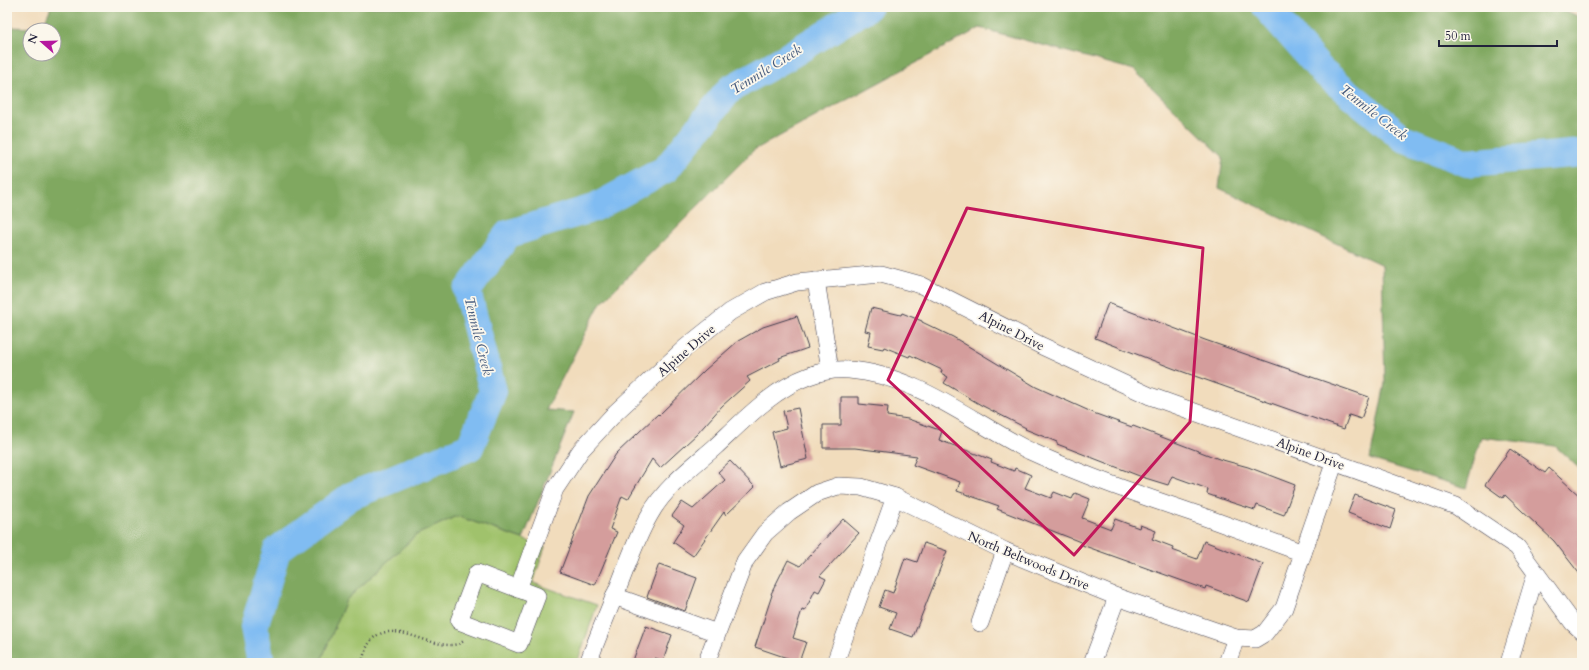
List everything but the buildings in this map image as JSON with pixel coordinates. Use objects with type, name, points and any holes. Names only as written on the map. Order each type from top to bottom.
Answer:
[{"type":"street","name":"Alpine Drive","points":[[518,589],[555,489],[580,450],[606,423],[686,348],[730,312],[765,292],[797,282],[881,274],[921,285],[1042,346],[1150,396],[1335,461],[1456,506],[1517,547],[1573,623],[1582,631]]},
{"type":"street","points":[[816,280],[830,370]]},
{"type":"street","points":[[588,663],[614,596],[650,514],[665,494],[746,418],[782,390],[808,376],[830,370],[858,371],[906,383],[934,396],[981,425],[1030,451],[1081,473],[1303,553]]},
{"type":"street","name":"North Beltwoods Drive","points":[[706,663],[745,562],[765,533],[789,512],[817,493],[838,486],[861,487],[895,497],[1005,551],[1117,597],[1236,638],[1255,639],[1265,633],[1284,608],[1335,461]]},
{"type":"street","points":[[835,663],[895,497]]},
{"type":"street","points":[[980,623],[1005,551]]},
{"type":"street","points":[[1509,663],[1536,573]]},
{"type":"street","points":[[477,574],[518,589],[537,596],[519,644],[459,621],[477,574]]},
{"type":"street","points":[[614,596],[717,633]]},
{"type":"street","points":[[1092,663],[1117,597]]},
{"type":"street","points":[[1227,663],[1236,638]]},
{"type":"path","points":[[362,663],[364,648],[377,635],[394,631],[454,645],[462,643],[475,627]]},
{"type":"highlighted area","points":[[967,208],[1203,248],[1190,422],[1074,555],[888,380]]},
{"type":"green space","points":[[51,7],[1557,7],[1582,18],[1582,471],[1555,446],[1481,437],[1466,488],[1370,459],[1385,383],[1382,265],[1219,188],[1223,157],[1134,70],[980,28],[754,150],[600,304],[546,410],[574,412],[523,539],[457,516],[416,535],[346,600],[320,663],[7,663],[7,27],[22,27],[22,62],[62,62],[62,22],[45,22]]},
{"type":"green space","points":[[457,516],[545,547],[533,583],[597,605],[577,663],[320,663],[346,600],[416,535]]},
{"type":"waterway","name":"Tenmile Creek","points":[[261,663],[254,627],[277,550],[351,496],[470,447],[493,391],[467,291],[508,234],[594,208],[666,169],[730,89],[787,57],[868,7]]},
{"type":"waterway","name":"Tenmile Creek","points":[[1266,7],[1321,70],[1403,138],[1467,163],[1582,153]]}]
